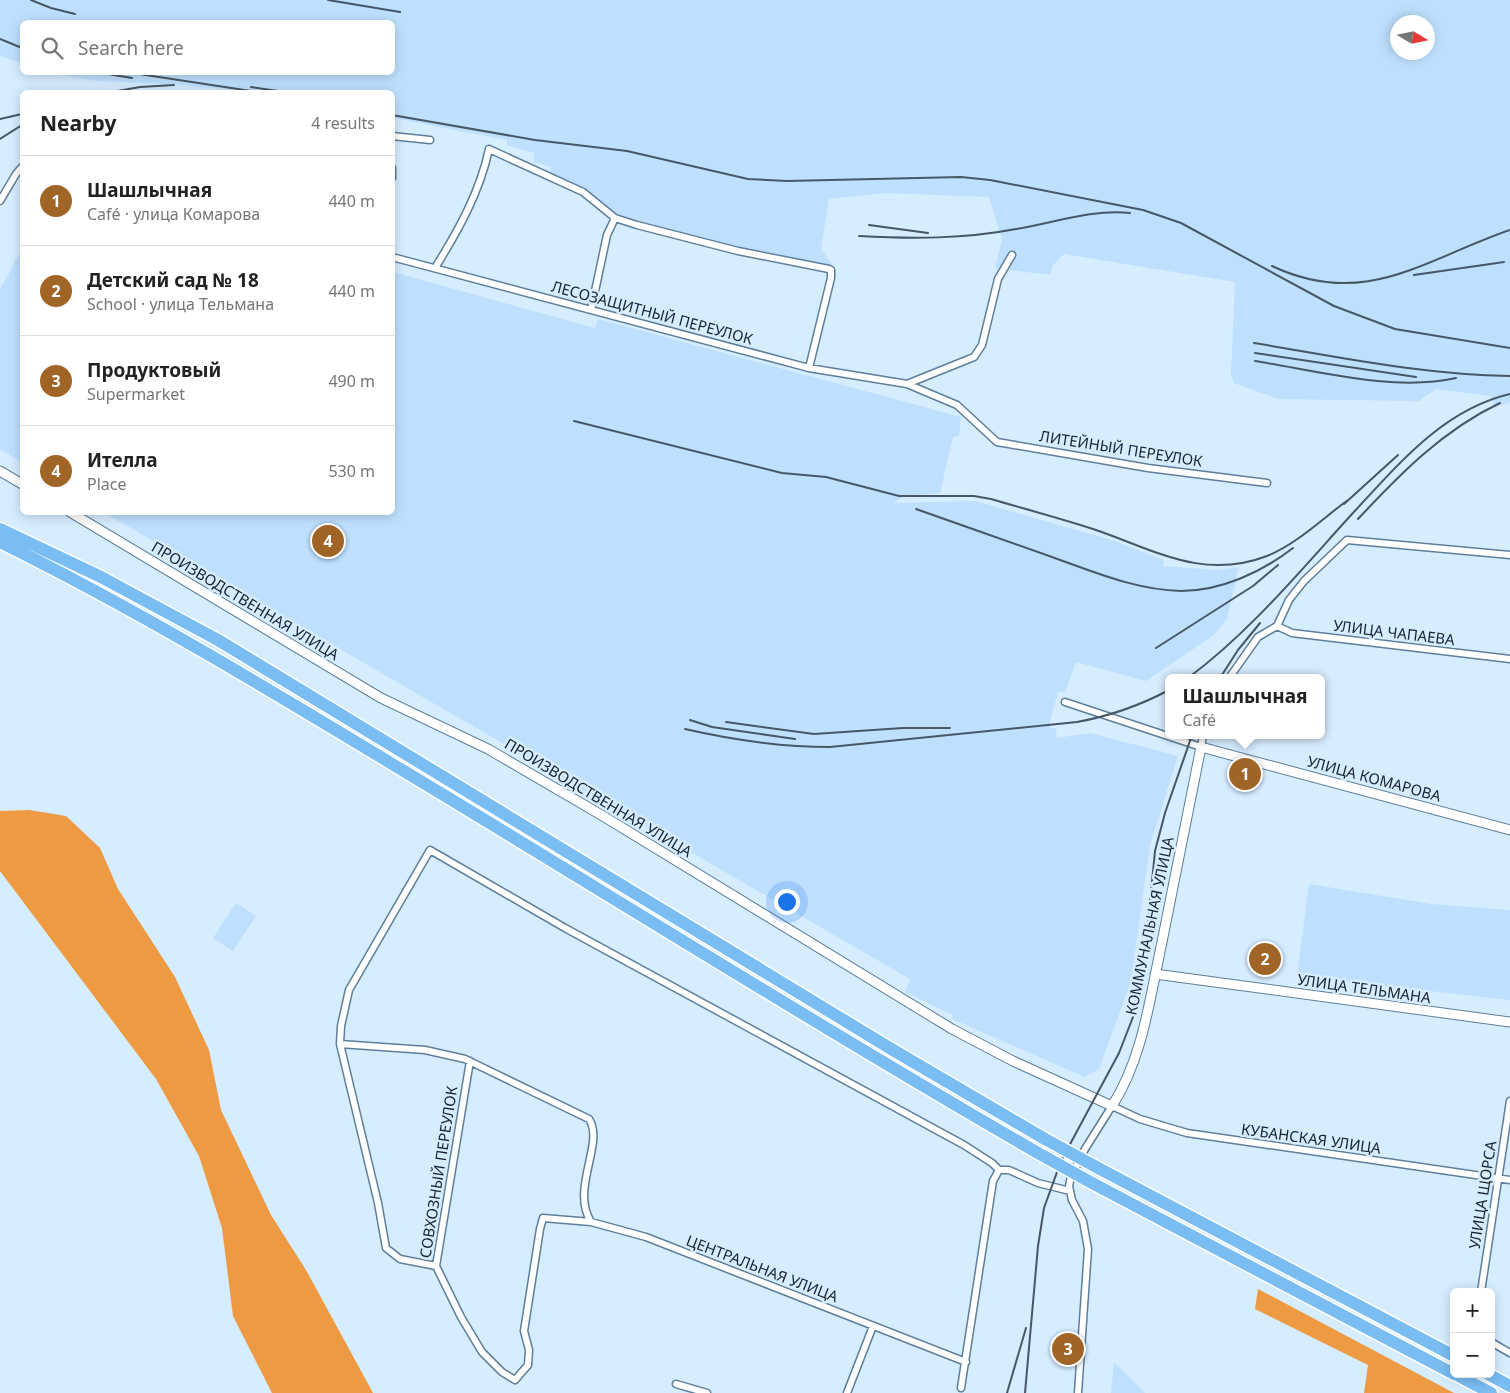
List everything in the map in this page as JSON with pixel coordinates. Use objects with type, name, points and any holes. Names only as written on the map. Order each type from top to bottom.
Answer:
[{"type":"highway","points":[[0,530],[101,577],[218,640],[893,1050],[1045,1139],[1100,1170],[1450,1354]]},
{"type":"highway","points":[[0,542],[94,589],[210,654],[894,1068],[1038,1153],[1450,1372]]},
{"type":"highway","points":[[1462,1378],[1491,1393]]},
{"type":"highway","points":[[1495,1378],[1510,1386]]},
{"type":"street","points":[[395,136],[430,140]]},
{"type":"street","points":[[434,268],[458,232],[482,178],[488,149],[583,192],[615,218],[637,226],[738,251],[831,270],[809,368]]},
{"type":"street","points":[[0,201],[20,169]]},
{"type":"street","points":[[591,310],[607,235],[615,218]]},
{"type":"street","points":[[907,384],[974,357],[982,345],[998,279],[1012,254]]},
{"type":"street","name":"ЛЕСОЗАЩИТНЫЙ ПЕРЕУЛОК","points":[[395,258],[809,368],[907,384],[957,405],[978,424]]},
{"type":"street","name":"ЛИТЕЙНЫЙ ПЕРЕУЛОК","points":[[978,424],[997,442],[1148,468],[1267,483]]},
{"type":"street","points":[[0,471],[20,483]]},
{"type":"street","name":"ПРОИЗВОДСТВЕННАЯ УЛИЦА","points":[[75,515],[381,698],[488,749],[603,816],[952,1029],[1013,1061],[1112,1106]]},
{"type":"street","points":[[1232,674],[1258,637],[1277,626],[1288,600],[1304,581],[1347,540],[1510,556]]},
{"type":"street","name":"УЛИЦА ЧАПАЕВА","points":[[1277,626],[1292,633],[1510,659]]},
{"type":"street","points":[[1065,702],[1165,735]]},
{"type":"street","points":[[1177,739],[1201,747],[1202,739]]},
{"type":"street","name":"КОММУНАЛЬНАЯ УЛИЦА","points":[[1112,1106],[1132,1067],[1155,974],[1201,747]]},
{"type":"street","name":"УЛИЦА КОМАРОВА","points":[[1201,747],[1510,830]]},
{"type":"street","points":[[436,1266],[400,1259],[386,1248],[378,1203],[340,1044],[340,1026],[349,990],[430,850],[565,928],[964,1145],[992,1163],[998,1170],[1009,1170],[1038,1183],[1070,1192]]},
{"type":"street","name":"УЛИЦА ТЕЛЬМАНА","points":[[1155,974],[1510,1022]]},
{"type":"street","points":[[340,1044],[425,1050],[470,1061],[589,1119],[593,1125],[593,1137],[583,1201],[585,1212],[590,1222]]},
{"type":"street","name":"СОВХОЗНЫЙ ПЕРЕУЛОК","points":[[470,1061],[436,1266],[461,1317],[482,1352],[502,1372],[515,1380]]},
{"type":"street","name":"УЛИЦА ЩОРСА","points":[[1482,1288],[1510,1101]]},
{"type":"street","points":[[1078,1393],[1088,1249],[1083,1221],[1070,1192],[1071,1177],[1085,1149],[1112,1106]]},
{"type":"street","name":"КУБАНСКАЯ УЛИЦА","points":[[1112,1106],[1140,1120],[1187,1133],[1510,1180]]},
{"type":"street","points":[[961,1388],[992,1181],[998,1170]]},
{"type":"street","name":"ЦЕНТРАЛЬНАЯ УЛИЦА","points":[[515,1380],[528,1365],[529,1350],[524,1331],[543,1218],[590,1222],[646,1236],[966,1362]]},
{"type":"street","points":[[847,1393],[873,1326]]},
{"type":"street","points":[[1495,1344],[1510,1353]]},
{"type":"street","points":[[676,1384],[707,1393]]},
{"type":"shaded area","points":[[0,0],[1510,0],[1510,402],[1495,408],[1490,396],[1436,389],[1419,401],[1278,399],[1234,383],[1231,374],[1235,282],[1064,254],[1053,265],[1050,275],[995,268],[1002,240],[989,197],[885,193],[829,199],[821,249],[836,270],[831,273],[629,227],[594,205],[550,171],[551,167],[534,162],[534,153],[507,145],[507,140],[395,118],[395,90],[232,90],[170,84],[97,81],[62,75],[395,75],[395,20],[20,20],[20,62],[0,56]]},
{"type":"shaded area","points":[[20,252],[20,462],[0,449],[0,290]]},
{"type":"shaded area","points":[[395,273],[595,328],[598,319],[961,417],[959,436],[953,437],[940,493],[906,496],[893,503],[975,501],[1115,541],[1164,560],[1163,566],[1216,570],[1239,567],[1227,619],[1214,635],[1146,681],[1076,662],[1065,692],[1058,692],[1050,722],[1050,728],[1056,728],[1057,738],[1090,733],[1178,756],[1150,845],[1131,981],[1099,1069],[1084,1077],[952,1019],[953,1015],[905,992],[910,979],[108,515],[395,515]]},
{"type":"shaded area","points":[[29,810],[66,816],[100,848],[118,889],[175,977],[209,1050],[221,1110],[271,1215],[306,1270],[373,1393],[272,1393],[233,1316],[222,1228],[199,1156],[156,1079],[0,871],[0,811]]},
{"type":"shaded area","points":[[1309,884],[1431,904],[1510,910],[1510,1000],[1297,976]]},
{"type":"shaded area","points":[[236,903],[256,916],[233,951],[213,938]]},
{"type":"shaded area","points":[[1258,1289],[1454,1393],[1364,1393],[1368,1365],[1255,1309]]},
{"type":"shaded area","points":[[1114,1362],[1145,1393],[1111,1393]]},
{"type":"railway","points":[[31,0],[51,8],[75,14]]},
{"type":"railway","points":[[328,0],[400,12]]},
{"type":"railway","points":[[0,39],[20,47]]},
{"type":"railway","points":[[114,75],[132,78]]},
{"type":"railway","points":[[146,75],[245,90]]},
{"type":"railway","points":[[123,90],[174,85]]},
{"type":"railway","points":[[251,87],[271,90]]},
{"type":"railway","points":[[0,119],[20,114]]},
{"type":"railway","points":[[395,116],[535,140],[627,151],[748,179],[787,181],[961,177],[990,180],[1143,210],[1181,223],[1334,306],[1395,329],[1510,348]]},
{"type":"railway","points":[[0,139],[20,126]]},
{"type":"railway","points":[[859,236],[919,238],[977,235],[1073,217],[1101,213],[1130,213]]},
{"type":"railway","points":[[869,225],[928,233]]},
{"type":"railway","points":[[1272,266],[1305,278],[1336,283],[1366,282],[1422,266],[1510,230]]},
{"type":"railway","points":[[1414,275],[1504,262]]},
{"type":"railway","points":[[1254,343],[1414,369],[1510,376]]},
{"type":"railway","points":[[1255,353],[1416,377]]},
{"type":"railway","points":[[1255,361],[1382,381],[1432,382],[1456,378]]},
{"type":"railway","points":[[1193,674],[1253,621],[1404,459],[1423,442],[1442,426],[1463,413],[1486,402],[1510,394]]},
{"type":"railway","points":[[1358,519],[1423,454],[1460,426],[1500,403]]},
{"type":"railway","points":[[574,421],[782,473],[826,477],[899,496],[974,496],[991,499],[1093,529],[1157,553],[1199,564],[1243,563],[1267,556],[1289,545],[1348,500]]},
{"type":"railway","points":[[1344,504],[1398,455]]},
{"type":"railway","points":[[916,509],[1099,574],[1131,584],[1164,590],[1196,590],[1226,584],[1268,565],[1293,548]]},
{"type":"railway","points":[[1156,648],[1253,586],[1278,565]]},
{"type":"railway","points":[[1223,674],[1238,650],[1260,623]]},
{"type":"railway","points":[[685,729],[757,742],[793,746],[830,747],[1077,722],[1124,710],[1165,692]]},
{"type":"railway","points":[[690,720],[712,727],[795,739]]},
{"type":"railway","points":[[726,722],[814,734],[903,728],[950,728]]},
{"type":"railway","points":[[1025,1393],[1038,1246],[1044,1208],[1061,1161],[1119,1053],[1133,1017],[1143,972],[1155,851],[1165,813],[1191,739]]},
{"type":"railway","points":[[1007,1393],[1026,1328]]},
{"type":"place","name":"Ителла","points":[[328,541]]},
{"type":"place","name":"Шашлычная","points":[[1245,774]]},
{"type":"place","name":"Детский сад № 18","points":[[1265,959]]},
{"type":"place","name":"Продуктовый","points":[[1068,1349]]}]
